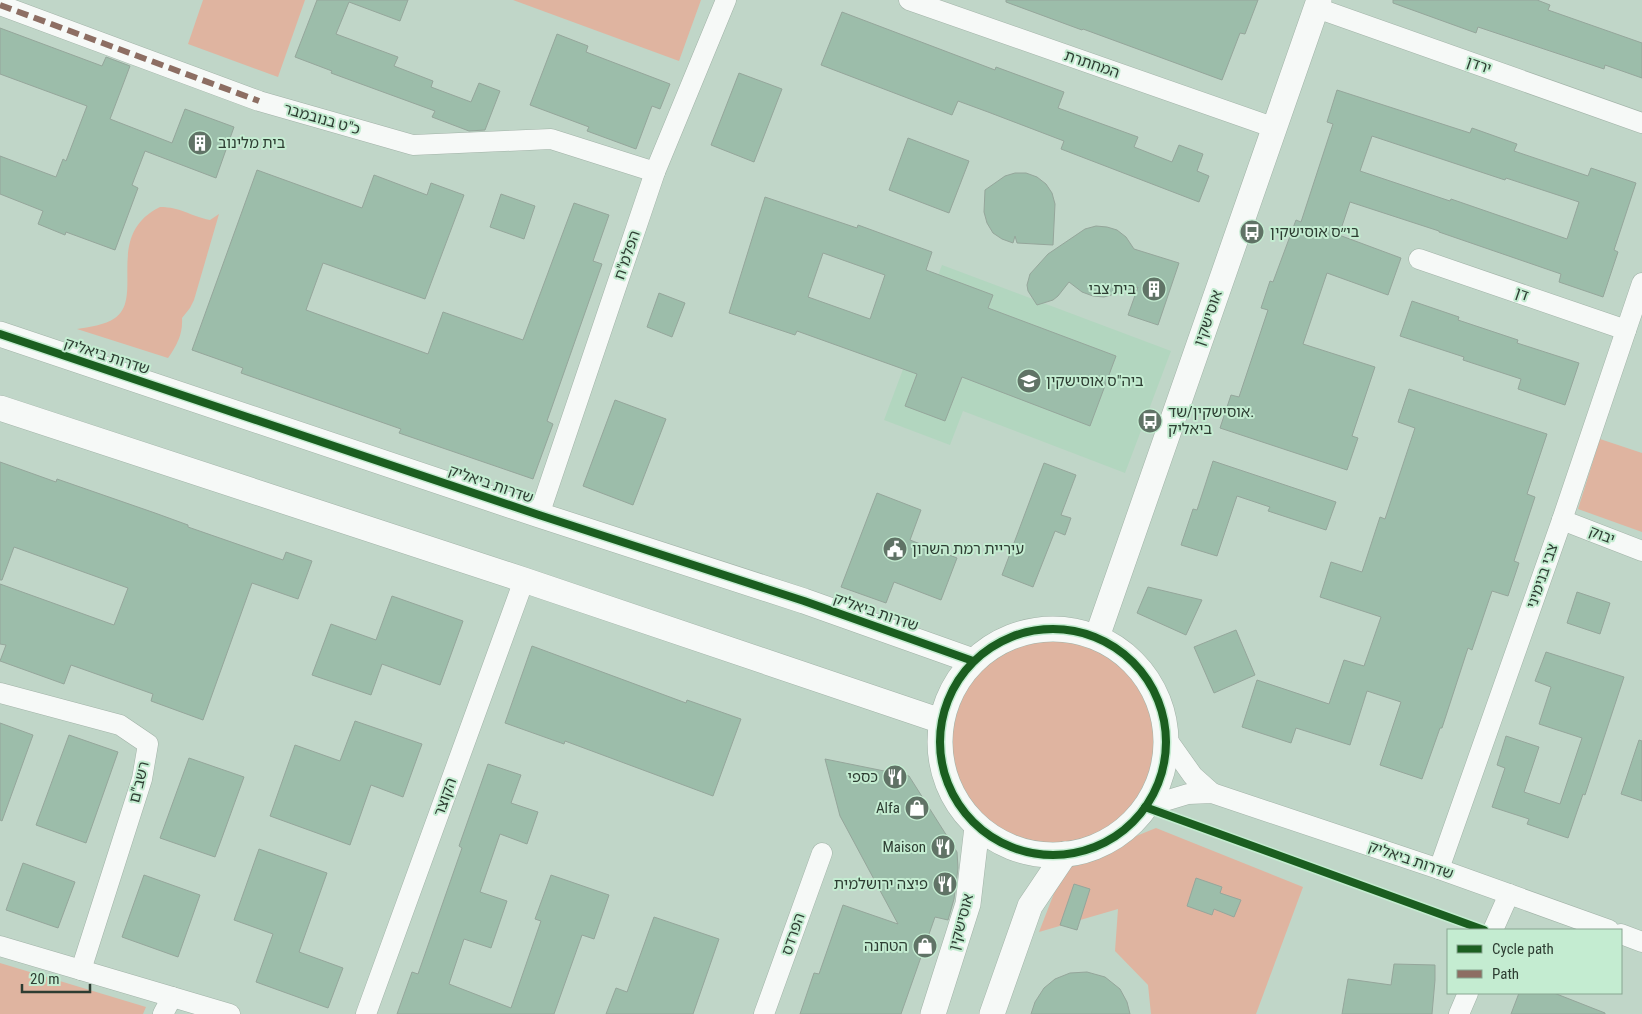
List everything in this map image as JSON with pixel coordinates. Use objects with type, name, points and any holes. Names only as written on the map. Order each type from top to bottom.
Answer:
[{"type":"street","name":"הפלמ\"ח","points":[[539,515],[655,172],[726,0]]},
{"type":"street","name":"המחתרת","points":[[909,0],[1275,128]]},
{"type":"street","name":"אוסישקין","points":[[1097,637],[1318,4]]},
{"type":"street","name":"ירדן","points":[[1318,4],[1642,123]]},
{"type":"street","name":"כ\"ט בנובמבר","points":[[0,5],[258,101],[413,145],[551,139],[655,172]]},
{"type":"street","name":"דן","points":[[1419,258],[1626,330]]},
{"type":"street","name":"צבי בנימיני","points":[[1439,869],[1562,520],[1642,283]]},
{"type":"street","name":"שדרות ביאליק","points":[[0,334],[539,515],[804,601],[973,661]]},
{"type":"street","points":[[0,408],[524,580],[941,721]]},
{"type":"street","name":"יבוק","points":[[1562,520],[1642,550]]},
{"type":"street","name":"הקוצר","points":[[366,1014],[524,580]]},
{"type":"street","points":[[1049,628],[1077,631],[1097,637],[1112,645],[1140,670],[1159,702],[1166,738],[1161,776],[1155,792],[1146,807],[1130,825],[1111,839],[1089,849],[1066,854],[1034,854],[1004,844],[977,827],[953,797],[940,760],[941,721],[946,702],[958,678],[973,661],[996,644],[1022,632],[1049,628]]},
{"type":"street","name":"רשב\"ם","points":[[0,693],[120,726],[148,744],[142,779],[81,970]]},
{"type":"street","name":"שדרות ביאליק","points":[[1166,738],[1193,776],[1212,793]]},
{"type":"street","name":"שדרות ביאליק","points":[[1146,807],[1188,794],[1212,793],[1439,869],[1606,929]]},
{"type":"street","name":"אוסישקין","points":[[933,1014],[968,904],[977,827]]},
{"type":"street","name":"הפרדס","points":[[764,1014],[822,853]]},
{"type":"street","points":[[992,1014],[1030,906],[1066,854]]},
{"type":"street","points":[[1493,929],[1509,894]]},
{"type":"street","points":[[1622,934],[1642,942]]},
{"type":"street","points":[[0,946],[81,970],[167,1005],[230,1014]]},
{"type":"street","points":[[1459,1014],[1468,994]]},
{"type":"shaded area","points":[[203,0],[305,0],[278,77],[188,44]]},
{"type":"shaded area","points":[[513,0],[701,0],[679,61]]},
{"type":"shaded area","points":[[160,207],[174,208],[210,220],[219,214],[194,300],[182,318],[182,329],[179,339],[168,358],[77,329],[107,322],[115,318],[123,308],[127,296],[127,265],[133,233],[143,219]]},
{"type":"shaded area","name":"ביה\"ס אוסישקין","points":[[942,265],[1171,351],[1125,473],[963,411],[950,445],[884,420]]},
{"type":"shaded area","points":[[1600,439],[1642,453],[1642,532],[1578,509]]},
{"type":"shaded area","points":[[1053,629],[1075,631],[1106,642],[1133,662],[1153,689],[1164,720],[1166,742],[1164,764],[1153,795],[1133,822],[1106,842],[1075,853],[1053,855],[1031,853],[1000,842],[973,822],[953,795],[942,764],[940,742],[942,720],[953,689],[973,662],[1000,642],[1031,631]]},
{"type":"shaded area","points":[[1156,828],[1303,887],[1256,1014],[1151,1014],[1148,985],[1115,951],[1118,909],[1039,932],[1065,865]]},
{"type":"shaded area","points":[[0,963],[146,1007],[143,1014],[0,1014]]},
{"type":"building","points":[[317,0],[408,0],[400,21],[349,2],[336,34],[398,57],[394,66],[433,81],[431,87],[471,102],[479,83],[500,91],[485,130],[469,131],[432,117],[435,111],[331,73],[332,71],[295,57]]},
{"type":"building","points":[[1006,0],[1258,0],[1245,34],[1240,33],[1222,80],[1006,2]]},
{"type":"building","points":[[1393,0],[1537,0],[1550,5],[1548,10],[1642,43],[1642,78],[1605,65],[1604,69],[1478,27],[1476,33],[1393,3]]},
{"type":"building","points":[[842,12],[995,70],[996,67],[1064,92],[1058,108],[1138,137],[1134,147],[1172,162],[1179,145],[1203,154],[1197,171],[1209,176],[1199,202],[1061,149],[1064,141],[958,101],[952,115],[821,65]]},
{"type":"building","points":[[0,28],[102,66],[106,57],[130,66],[110,119],[172,143],[185,109],[234,127],[216,178],[145,151],[132,185],[138,188],[115,250],[66,232],[65,235],[38,224],[43,211],[0,194],[0,156],[56,177],[63,159],[66,161],[87,106],[0,74]]},
{"type":"building","points":[[557,34],[588,46],[586,52],[670,84],[660,109],[652,106],[636,149],[587,131],[589,127],[530,105]]},
{"type":"building","points":[[739,73],[782,89],[754,162],[711,145]]},
{"type":"building","points":[[1337,90],[1470,133],[1472,128],[1517,144],[1514,151],[1588,176],[1591,168],[1636,183],[1614,250],[1618,252],[1603,297],[1559,282],[1561,274],[1350,202],[1339,235],[1401,258],[1388,295],[1327,273],[1303,344],[1375,367],[1352,436],[1358,438],[1347,470],[1220,428],[1231,395],[1239,397],[1268,310],[1261,308],[1270,281],[1273,282],[1296,220],[1301,222],[1333,124],[1327,122]],"holes":[[[1372,136],[1505,180],[1506,178],[1579,202],[1567,239],[1451,199],[1450,201],[1360,171]]]},
{"type":"building","points":[[908,138],[969,161],[949,213],[889,190]]},
{"type":"building","points":[[257,170],[362,208],[374,175],[427,195],[431,183],[464,195],[425,299],[323,263],[306,310],[428,354],[443,312],[523,340],[574,203],[609,215],[593,261],[602,264],[547,421],[553,424],[533,479],[399,433],[401,429],[241,373],[243,368],[192,350]]},
{"type":"building","points":[[1015,173],[1026,173],[1037,177],[1046,184],[1052,193],[1055,204],[1053,245],[1017,243],[1015,236],[1013,243],[993,233],[987,223],[984,212],[985,190],[1005,176]]},
{"type":"building","points":[[501,194],[535,206],[524,239],[490,227]]},
{"type":"building","points":[[765,197],[857,228],[858,225],[932,252],[926,270],[993,295],[988,308],[1116,356],[1090,426],[962,377],[945,421],[905,406],[917,374],[797,331],[795,335],[729,313]],"holes":[[[823,253],[885,275],[870,319],[808,297]]]},
{"type":"building","points":[[1096,226],[1117,230],[1126,237],[1134,249],[1179,263],[1158,325],[1128,315],[1138,287],[1104,297],[1082,292],[1069,282],[1053,300],[1037,305],[1028,291],[1027,285],[1030,274],[1048,254],[1085,229]]},
{"type":"building","points":[[659,293],[685,303],[672,337],[647,327]]},
{"type":"building","points":[[1412,301],[1459,317],[1458,320],[1518,340],[1517,343],[1579,363],[1565,405],[1518,389],[1521,379],[1463,360],[1464,357],[1400,336]]},
{"type":"building","points":[[1409,389],[1547,434],[1527,494],[1535,497],[1514,561],[1519,563],[1508,596],[1492,591],[1472,650],[1468,648],[1442,728],[1440,728],[1422,779],[1380,765],[1401,702],[1367,691],[1350,745],[1296,728],[1291,743],[1242,727],[1257,680],[1329,704],[1344,660],[1364,666],[1381,617],[1320,597],[1331,562],[1362,572],[1380,517],[1385,519],[1415,428],[1398,422]]},
{"type":"building","points":[[615,400],[666,419],[633,505],[583,486]]},
{"type":"building","points":[[1213,461],[1336,502],[1326,530],[1268,511],[1270,507],[1237,496],[1217,556],[1181,545],[1193,509],[1197,510]]},
{"type":"building","points":[[0,462],[56,482],[57,479],[283,560],[286,552],[312,561],[298,599],[252,583],[203,720],[151,701],[153,694],[71,665],[64,684],[0,661],[6,645],[0,644],[0,584],[114,625],[128,588],[14,547],[2,580],[0,580]]},
{"type":"building","points":[[1044,463],[1076,475],[1061,515],[1071,518],[1065,535],[1055,531],[1033,587],[1002,575]]},
{"type":"building","name":"עיריית רמת השרון","points":[[877,493],[921,510],[910,540],[957,558],[941,600],[894,582],[886,603],[841,587]]},
{"type":"building","points":[[1148,587],[1202,600],[1186,635],[1137,613]]},
{"type":"building","points":[[1577,592],[1610,603],[1600,634],[1567,623]]},
{"type":"building","points":[[392,596],[463,621],[440,685],[382,664],[371,695],[312,675],[331,624],[376,640]]},
{"type":"building","points":[[1236,630],[1255,675],[1214,693],[1194,647]]},
{"type":"building","points":[[532,646],[686,703],[687,700],[741,719],[713,796],[565,741],[564,744],[505,723]]},
{"type":"building","points":[[1546,652],[1624,677],[1585,795],[1583,794],[1568,838],[1527,824],[1529,819],[1492,807],[1505,768],[1497,765],[1506,736],[1539,747],[1524,792],[1560,804],[1582,738],[1539,724],[1551,687],[1535,681]]},
{"type":"building","points":[[355,721],[422,744],[403,797],[371,785],[350,845],[270,816],[295,745],[340,761]]},
{"type":"building","points":[[0,723],[33,735],[2,821],[0,820]]},
{"type":"building","points":[[69,735],[118,752],[86,843],[36,825]]},
{"type":"building","points":[[1639,740],[1642,741],[1642,801],[1621,794]]},
{"type":"building","points":[[189,758],[244,777],[215,857],[160,838]]},
{"type":"building","points":[[825,759],[909,776],[957,852],[958,868],[954,899],[948,920],[935,917],[901,1014],[800,1014],[814,973],[819,974],[843,905],[898,924],[840,816]]},
{"type":"building","points":[[488,764],[521,775],[511,803],[538,812],[527,844],[500,834],[480,892],[507,901],[491,948],[464,939],[449,984],[511,1008],[541,921],[535,919],[551,875],[609,895],[594,939],[582,935],[554,1014],[397,1014],[412,972],[418,974],[462,848],[459,846]]},
{"type":"building","points":[[259,849],[327,873],[299,952],[343,968],[328,1008],[256,982],[273,934],[234,920]]},
{"type":"building","points":[[23,863],[75,882],[58,928],[6,910]]},
{"type":"building","points":[[144,875],[200,895],[178,957],[122,937]]},
{"type":"building","points":[[1196,878],[1222,887],[1220,893],[1241,900],[1234,917],[1214,909],[1212,915],[1187,906]]},
{"type":"building","points":[[1074,884],[1090,889],[1077,930],[1060,925]]},
{"type":"building","points":[[654,917],[719,939],[693,1014],[606,1014],[616,988],[627,992]]},
{"type":"building","points":[[1394,964],[1435,965],[1432,1014],[1342,1014],[1348,979],[1391,985]]},
{"type":"building","points":[[1087,972],[1105,977],[1120,989],[1127,1002],[1130,1014],[1031,1014],[1035,1002],[1044,988],[1055,979],[1070,973]]},
{"type":"building","points":[[1519,994],[1557,994],[1605,1013],[1605,1014],[1511,1014]]},
{"type":"marked path","points":[[0,5],[259,101]]},
{"type":"cycle path","points":[[0,334],[539,515],[804,601],[973,661]]},
{"type":"cycle path","points":[[1053,629],[1075,631],[1106,642],[1133,662],[1153,689],[1164,720],[1166,742],[1164,764],[1153,795],[1133,822],[1106,842],[1075,853],[1053,855],[1031,853],[1000,842],[973,822],[953,795],[942,764],[940,742],[942,720],[953,689],[973,662],[1000,642],[1031,631],[1053,629]]},
{"type":"cycle path","points":[[1145,807],[1481,929]]},
{"type":"place","name":"בית מלינוב","points":[[200,143]]},
{"type":"place","name":"בי״ס אוסישקין","points":[[1252,232]]},
{"type":"place","name":"בית צבי","points":[[1154,289]]},
{"type":"place","name":"ביה\"ס אוסישקין","points":[[1029,381]]},
{"type":"place","name":"אוסישקין/שד. ביאליק","points":[[1150,421]]},
{"type":"place","name":"עיריית רמת השרון","points":[[895,549]]},
{"type":"place","name":"כספי","points":[[895,777]]},
{"type":"place","name":"Alfa","points":[[917,808]]},
{"type":"place","name":"Maison","points":[[943,847]]},
{"type":"place","name":"פיצה ירושלמית","points":[[945,884]]},
{"type":"place","name":"הטחנה","points":[[925,946]]}]
